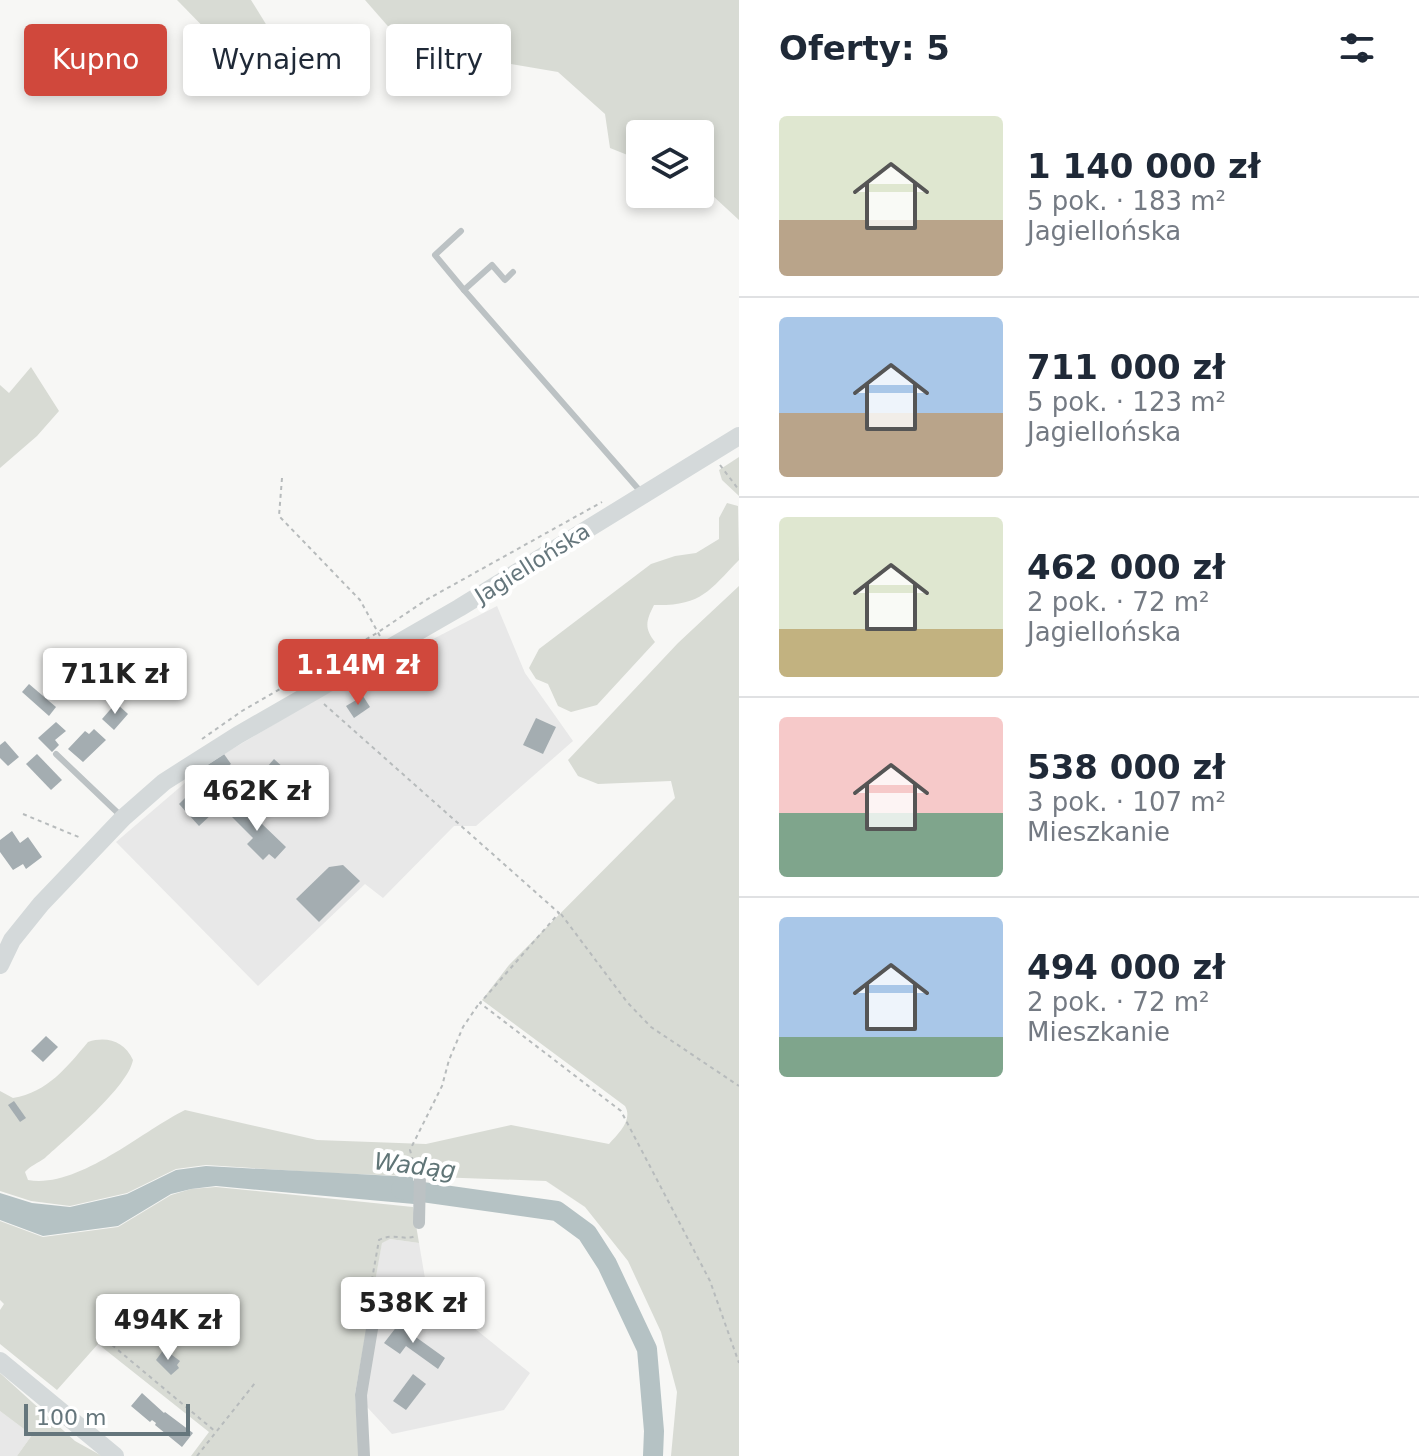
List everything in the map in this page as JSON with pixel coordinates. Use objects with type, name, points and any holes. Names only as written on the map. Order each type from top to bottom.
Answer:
[{"type":"street","name":"Jagiellońska","points":[[0,965],[12,940],[28,918],[123,818],[164,782],[238,735],[459,608],[739,436]]},
{"type":"street","points":[[419,1223],[420,1173]]},
{"type":"street","points":[[364,1456],[361,1395],[376,1305]]},
{"type":"street","points":[[0,1361],[115,1456]]},
{"type":"lane","points":[[461,231],[435,255],[643,494]]},
{"type":"lane","points":[[464,290],[492,265],[505,280],[513,272]]},
{"type":"lane","points":[[56,754],[123,818]]},
{"type":"path","points":[[710,453],[739,490]]},
{"type":"path","points":[[282,478],[279,516],[360,600],[377,633],[389,648]]},
{"type":"path","points":[[204,738],[242,711],[377,633],[426,600],[607,500]]},
{"type":"path","points":[[312,692],[559,913],[627,1002],[651,1027],[739,1086]]},
{"type":"path","points":[[23,814],[96,845]]},
{"type":"path","points":[[420,1173],[410,1150],[442,1086],[463,1027],[480,1003],[559,913]]},
{"type":"path","points":[[480,1003],[621,1111],[710,1281],[739,1363]]},
{"type":"path","points":[[112,1345],[216,1432]]},
{"type":"path","points":[[197,1456],[255,1383]]},
{"type":"shaded area","points":[[177,0],[251,0],[266,24],[200,24]]},
{"type":"shaded area","points":[[365,0],[739,0],[739,220],[714,197],[714,120],[626,120],[626,154],[610,148],[605,114],[558,72],[511,64],[511,24],[386,24]]},
{"type":"shaded area","points":[[31,367],[59,411],[37,436],[0,468],[0,385],[9,393]]},
{"type":"shaded area","points":[[739,457],[739,496],[722,480],[719,470]]},
{"type":"shaded area","points":[[727,503],[738,506],[739,560],[711,589],[693,600],[654,605],[647,624],[655,642],[597,705],[571,712],[558,706],[548,684],[536,679],[529,668],[539,649],[651,564],[696,553],[719,539],[719,518]]},
{"type":"shaded area","points":[[739,586],[739,1456],[671,1456],[677,1392],[661,1332],[628,1261],[585,1207],[546,1181],[206,1165],[176,1169],[127,1193],[70,1206],[31,1201],[0,1191],[0,1091],[13,1098],[37,1090],[56,1077],[88,1042],[102,1040],[125,1048],[133,1060],[129,1071],[95,1112],[25,1172],[28,1180],[68,1176],[109,1156],[185,1110],[317,1140],[426,1144],[511,1125],[609,1144],[626,1121],[625,1106],[482,1000],[509,965],[675,798],[671,781],[598,784],[578,776],[568,760],[678,643]]},
{"type":"shaded area","points":[[497,606],[525,673],[573,741],[476,826],[454,826],[383,898],[365,884],[258,986],[116,842],[207,764],[315,700]]},
{"type":"shaded area","points":[[206,1166],[413,1177],[414,1204],[216,1186],[171,1194],[118,1226],[43,1236],[0,1220],[0,1193],[32,1203],[70,1207],[127,1194],[176,1170]]},
{"type":"shaded area","points":[[216,1187],[413,1207],[419,1243],[390,1239],[382,1243],[355,1394],[359,1456],[191,1456],[209,1432],[98,1344],[57,1390],[0,1344],[0,1310],[4,1304],[0,1300],[0,1221],[43,1237],[118,1227],[171,1195],[191,1189]]},
{"type":"shaded area","points":[[390,1239],[419,1243],[427,1290],[530,1373],[504,1410],[392,1434],[355,1394],[382,1242]]},
{"type":"shaded area","points":[[0,1373],[75,1441],[102,1456],[17,1456],[32,1435],[0,1411]]},
{"type":"shaded area","points":[[0,1411],[32,1435],[17,1456],[0,1456]]},
{"type":"building","points":[[29,684],[56,707],[49,716],[22,692]]},
{"type":"building","points":[[363,696],[370,707],[354,718],[346,706]]},
{"type":"building","points":[[116,703],[128,714],[114,730],[102,719]]},
{"type":"building","points":[[536,718],[556,727],[543,754],[523,745]]},
{"type":"building","points":[[56,722],[66,731],[55,740],[59,745],[52,752],[38,738]]},
{"type":"building","points":[[94,729],[106,740],[83,762],[68,749],[85,731],[89,734]]},
{"type":"building","points":[[5,741],[19,757],[8,766],[0,758],[0,745]]},
{"type":"building","points":[[37,754],[62,780],[51,790],[26,764]]},
{"type":"building","points":[[224,754],[231,764],[211,779],[203,768]]},
{"type":"building","points":[[274,759],[300,783],[287,798],[261,774]]},
{"type":"building","points":[[192,791],[213,813],[199,826],[179,804]]},
{"type":"building","points":[[239,802],[286,847],[275,859],[269,854],[263,860],[247,844],[253,838],[228,813]]},
{"type":"building","points":[[12,831],[20,843],[28,837],[42,857],[26,869],[23,864],[13,870],[0,852],[0,840]]},
{"type":"building","points":[[343,865],[360,881],[319,922],[296,899],[329,867]]},
{"type":"building","points":[[46,1036],[58,1047],[43,1062],[31,1051]]},
{"type":"building","points":[[14,1101],[26,1118],[20,1122],[8,1105]]},
{"type":"building","points":[[129,1321],[147,1333],[136,1346],[120,1332]]},
{"type":"building","points":[[401,1321],[416,1331],[413,1335],[445,1358],[438,1369],[406,1346],[400,1354],[384,1343]]},
{"type":"building","points":[[164,1349],[180,1361],[177,1365],[179,1368],[171,1375],[156,1360]]},
{"type":"building","points":[[413,1374],[426,1384],[406,1410],[393,1401]]},
{"type":"building","points":[[142,1393],[193,1433],[182,1447],[156,1423],[150,1422],[131,1406]]},
{"type":"waterway","name":"Wadąg","points":[[401,1189],[557,1211],[587,1233],[607,1264],[647,1349],[653,1456]]}]
